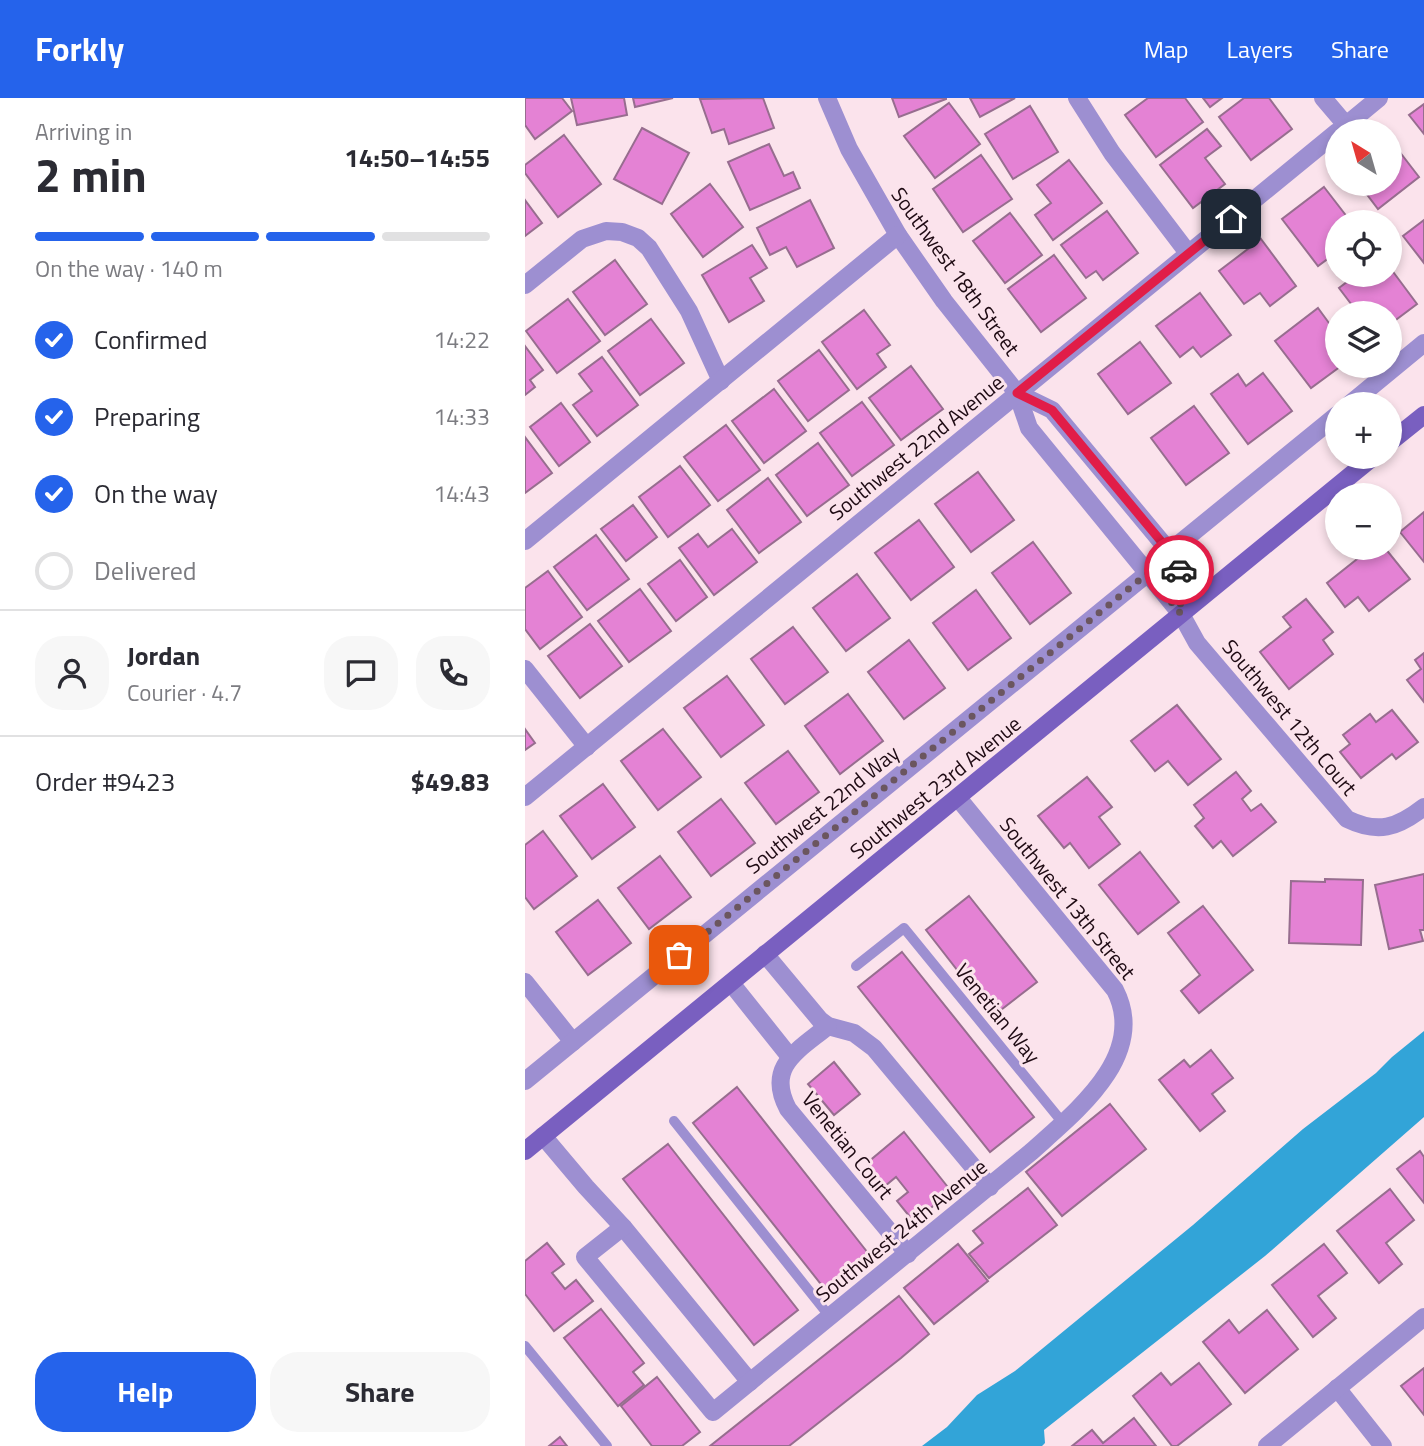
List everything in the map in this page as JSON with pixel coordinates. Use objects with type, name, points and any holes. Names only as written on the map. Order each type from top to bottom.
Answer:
[{"type":"street","name":"Southwest 18th Street","points":[[827,98],[849,149],[898,235],[944,301],[1017,393],[1029,428],[1181,614]]},
{"type":"street","points":[[1077,98],[1112,153],[1188,253]]},
{"type":"street","points":[[1323,98],[1334,119]]},
{"type":"street","name":"Southwest 22nd Avenue","points":[[1353,119],[1379,98]]},
{"type":"street","name":"Southwest 22nd Avenue","points":[[525,797],[1325,142]]},
{"type":"street","points":[[525,285],[582,239],[606,231],[622,232],[638,238],[649,248],[689,311],[721,382]]},
{"type":"street","points":[[525,541],[898,235]]},
{"type":"street","points":[[1365,392],[1424,343]]},
{"type":"street","name":"Southwest 18th Street","points":[[1017,393],[1052,410],[1179,563],[1181,614]]},
{"type":"street","points":[[1402,433],[1424,415]]},
{"type":"street","points":[[1170,552],[1325,425]]},
{"type":"street","name":"Southwest 23rd Avenue","points":[[525,1151],[1358,469]]},
{"type":"street","name":"Southwest 22nd Way","points":[[525,1081],[1148,573]]},
{"type":"street","name":"Southwest 12th Court","points":[[1181,614],[1197,643],[1347,819],[1362,827],[1379,828],[1397,825],[1424,807]]},
{"type":"street","points":[[525,669],[587,747]]},
{"type":"street","name":"Southwest 13th Street","points":[[958,798],[1115,990],[1124,1012],[1125,1027],[1109,1072]]},
{"type":"street","points":[[765,954],[828,1027],[854,1033],[874,1048],[990,1188]]},
{"type":"street","points":[[525,982],[573,1042]]},
{"type":"street","points":[[731,983],[790,1057],[828,1027]]},
{"type":"street","name":"Venetian Court","points":[[790,1057],[779,1076],[782,1098],[788,1109],[908,1254]]},
{"type":"street","name":"Southwest 24th Avenue","points":[[624,1227],[585,1257],[713,1412],[990,1188],[1063,1123],[1109,1072]]},
{"type":"street","points":[[543,1136],[624,1227],[750,1382]]},
{"type":"street","points":[[1267,1446],[1424,1317]]},
{"type":"street","points":[[1337,1388],[1383,1446]]},
{"type":"lane","name":"Venetian Way","points":[[856,966],[904,928],[1063,1123]]},
{"type":"lane","points":[[674,1121],[830,1317]]},
{"type":"lane","points":[[525,1346],[607,1446]]},
{"type":"water","points":[[1424,1031],[1424,1117],[1265,1256],[1044,1430],[1045,1443],[1042,1446],[922,1446],[947,1427],[977,1395],[1015,1371]]},
{"type":"building","points":[[525,98],[562,98],[572,111],[535,139],[525,125]]},
{"type":"building","points":[[571,98],[624,98],[627,115],[577,125]]},
{"type":"building","points":[[633,98],[673,98],[635,107]]},
{"type":"building","points":[[763,98],[774,128],[729,144],[724,129],[712,133],[700,99]]},
{"type":"building","points":[[892,98],[946,98],[946,99],[899,117]]},
{"type":"building","points":[[970,98],[1015,98],[980,117]]},
{"type":"building","points":[[1148,98],[1185,98],[1203,122],[1156,157],[1125,115]]},
{"type":"building","points":[[1203,98],[1222,98],[1210,107]]},
{"type":"building","points":[[1244,98],[1269,98],[1292,129],[1251,160],[1219,117]]},
{"type":"building","points":[[949,103],[980,144],[935,178],[904,136]]},
{"type":"building","points":[[1424,104],[1424,134],[1409,115]]},
{"type":"building","points":[[1030,106],[1058,152],[1013,179],[985,134]]},
{"type":"building","points":[[642,128],[689,153],[662,204],[614,179]]},
{"type":"building","points":[[1207,129],[1221,146],[1205,158],[1225,184],[1193,208],[1160,165]]},
{"type":"building","points":[[564,135],[601,184],[558,217],[525,173],[525,165]]},
{"type":"building","points":[[769,144],[784,176],[793,172],[800,188],[750,210],[728,162]]},
{"type":"building","points":[[981,155],[1012,199],[963,232],[933,189]]},
{"type":"building","points":[[1402,155],[1419,177],[1402,190]]},
{"type":"building","points":[[1069,160],[1102,203],[1053,240],[1035,215],[1051,203],[1037,185]]},
{"type":"building","points":[[710,184],[743,227],[703,257],[671,214]]},
{"type":"building","points":[[1324,187],[1325,196],[1331,196],[1342,210],[1325,210],[1325,261],[1318,266],[1282,219]]},
{"type":"building","points":[[1368,196],[1395,196],[1378,209]]},
{"type":"building","points":[[525,200],[542,223],[525,236]]},
{"type":"building","points":[[810,200],[834,248],[797,267],[786,247],[770,255],[757,228]]},
{"type":"building","points":[[1107,211],[1138,253],[1103,280],[1096,271],[1086,278],[1061,245]]},
{"type":"building","points":[[1010,213],[1042,255],[1005,283],[973,241]]},
{"type":"building","points":[[1424,220],[1424,263],[1403,236]]},
{"type":"building","points":[[1261,239],[1296,286],[1270,306],[1260,293],[1244,304],[1219,271]]},
{"type":"building","points":[[752,245],[767,268],[750,278],[764,301],[729,322],[702,275]]},
{"type":"building","points":[[1054,255],[1086,298],[1041,332],[1008,289]]},
{"type":"building","points":[[615,260],[647,304],[605,335],[573,292]]},
{"type":"building","points":[[1402,284],[1417,304],[1402,315],[1402,301],[1349,301],[1339,288],[1402,287]]},
{"type":"building","points":[[1200,293],[1231,335],[1201,357],[1193,347],[1180,357],[1156,326]]},
{"type":"building","points":[[568,299],[600,341],[557,373],[526,331]]},
{"type":"building","points":[[1318,308],[1325,318],[1325,378],[1311,388],[1275,341]]},
{"type":"building","points":[[864,310],[890,345],[877,354],[886,367],[857,389],[822,342]]},
{"type":"building","points":[[651,319],[684,363],[640,395],[608,351]]},
{"type":"building","points":[[1140,342],[1171,383],[1128,414],[1098,374]]},
{"type":"building","points":[[525,346],[543,370],[530,380],[535,387],[525,395]]},
{"type":"building","points":[[819,350],[849,390],[808,421],[778,381]]},
{"type":"building","points":[[602,357],[638,405],[597,436],[573,405],[592,391],[579,374]]},
{"type":"building","points":[[911,366],[943,409],[901,440],[869,398]]},
{"type":"building","points":[[1263,373],[1292,411],[1248,444],[1211,394],[1238,374],[1246,386]]},
{"type":"building","points":[[774,389],[806,431],[764,463],[732,421]]},
{"type":"building","points":[[862,402],[894,445],[852,476],[820,433]]},
{"type":"building","points":[[561,403],[590,442],[559,466],[530,427]]},
{"type":"building","points":[[1194,406],[1229,453],[1186,485],[1151,438]]},
{"type":"building","points":[[726,425],[760,470],[718,501],[684,457]]},
{"type":"building","points":[[525,437],[552,473],[525,493]]},
{"type":"building","points":[[818,443],[849,485],[807,516],[776,475]]},
{"type":"building","points":[[680,466],[710,505],[668,537],[639,497]]},
{"type":"building","points":[[978,472],[1014,520],[971,552],[935,504]]},
{"type":"building","points":[[768,478],[801,522],[759,553],[727,510]]},
{"type":"building","points":[[633,505],[657,537],[626,561],[601,529]]},
{"type":"building","points":[[1424,512],[1424,562],[1402,534],[1402,530]]},
{"type":"building","points":[[919,520],[954,567],[911,600],[875,553]]},
{"type":"building","points":[[732,529],[757,562],[714,595],[679,548],[698,534],[708,547]]},
{"type":"building","points":[[596,535],[629,579],[587,610],[554,567]]},
{"type":"building","points":[[1033,542],[1071,593],[1030,624],[992,573]]},
{"type":"building","points":[[680,560],[707,597],[676,621],[648,584]]},
{"type":"building","points":[[1356,560],[1395,560],[1410,579],[1369,611],[1358,597],[1345,607],[1327,583]]},
{"type":"building","points":[[548,571],[582,617],[540,649],[525,629],[525,588]]},
{"type":"building","points":[[857,574],[890,618],[846,651],[813,608]]},
{"type":"building","points":[[640,589],[671,631],[629,662],[598,621]]},
{"type":"building","points":[[976,590],[1011,638],[968,670],[933,623]]},
{"type":"building","points":[[1306,599],[1333,632],[1323,640],[1333,654],[1289,689],[1260,652],[1291,627],[1283,617]]},
{"type":"building","points":[[590,624],[622,666],[580,698],[548,656]]},
{"type":"building","points":[[793,627],[828,672],[785,704],[751,659]]},
{"type":"building","points":[[909,640],[945,688],[904,719],[868,672]]},
{"type":"building","points":[[1424,653],[1424,702],[1407,680],[1421,669],[1415,660]]},
{"type":"building","points":[[727,676],[764,725],[721,757],[684,708]]},
{"type":"building","points":[[848,694],[883,741],[840,774],[805,726]]},
{"type":"building","points":[[1177,705],[1221,759],[1188,785],[1168,761],[1155,771],[1131,741]]},
{"type":"building","points":[[1392,710],[1418,742],[1396,759],[1392,754],[1361,778],[1340,752],[1350,744],[1343,735],[1370,714],[1376,722]]},
{"type":"building","points":[[525,729],[535,743],[525,750]]},
{"type":"building","points":[[663,729],[701,777],[658,810],[621,761]]},
{"type":"building","points":[[788,751],[819,792],[776,824],[745,783]]},
{"type":"building","points":[[1236,772],[1251,791],[1242,799],[1251,811],[1261,804],[1276,822],[1233,856],[1221,841],[1213,848],[1195,826],[1204,818],[1194,805]]},
{"type":"building","points":[[1087,777],[1112,807],[1099,817],[1120,844],[1089,868],[1070,843],[1064,848],[1038,816]]},
{"type":"building","points":[[603,784],[635,827],[592,859],[560,816]]},
{"type":"building","points":[[721,799],[755,843],[711,876],[678,832]]},
{"type":"building","points":[[543,831],[577,876],[534,909],[525,897],[525,845]]},
{"type":"building","points":[[1140,852],[1179,902],[1138,934],[1099,885]]},
{"type":"building","points":[[660,856],[691,897],[649,929],[618,888]]},
{"type":"building","points":[[1424,874],[1424,930],[1420,930],[1423,941],[1389,949],[1375,885]]},
{"type":"building","points":[[1325,879],[1363,880],[1361,945],[1289,943],[1291,881],[1325,882]]},
{"type":"building","points":[[969,896],[1037,982],[993,1016],[926,930]]},
{"type":"building","points":[[598,900],[631,943],[588,975],[556,932]]},
{"type":"building","points":[[1203,906],[1253,970],[1199,1013],[1181,991],[1200,975],[1168,933]]},
{"type":"building","points":[[902,952],[1034,1117],[990,1152],[858,987]]},
{"type":"building","points":[[1211,1050],[1233,1078],[1212,1094],[1225,1111],[1200,1131],[1159,1080],[1184,1060],[1190,1067]]},
{"type":"building","points":[[834,1062],[860,1094],[834,1115],[808,1084]]},
{"type":"building","points":[[737,1087],[868,1253],[824,1288],[693,1123]]},
{"type":"building","points":[[1110,1104],[1146,1149],[1062,1216],[1026,1172]]},
{"type":"building","points":[[904,1132],[951,1191],[914,1222],[897,1201],[908,1192],[896,1177],[885,1186],[867,1163]]},
{"type":"building","points":[[668,1144],[798,1310],[754,1345],[623,1179]]},
{"type":"building","points":[[1420,1151],[1424,1157],[1424,1203],[1397,1169]]},
{"type":"building","points":[[1028,1188],[1057,1225],[989,1278],[969,1254],[983,1243],[973,1231]]},
{"type":"building","points":[[1390,1189],[1414,1220],[1386,1243],[1402,1264],[1379,1283],[1337,1231]]},
{"type":"building","points":[[547,1243],[564,1264],[552,1273],[565,1289],[576,1280],[593,1301],[554,1331],[525,1294],[525,1261]]},
{"type":"building","points":[[958,1244],[988,1281],[934,1324],[904,1288]]},
{"type":"building","points":[[1324,1244],[1347,1273],[1318,1296],[1336,1318],[1313,1337],[1272,1285]]},
{"type":"building","points":[[899,1296],[929,1334],[901,1358],[789,1446],[710,1446]]},
{"type":"building","points":[[601,1309],[644,1363],[633,1372],[644,1385],[618,1406],[564,1338]]},
{"type":"building","points":[[1267,1310],[1298,1349],[1245,1393],[1203,1342],[1229,1320],[1239,1333]]},
{"type":"building","points":[[1199,1363],[1231,1404],[1177,1446],[1172,1446],[1133,1396],[1161,1373],[1171,1385]]},
{"type":"building","points":[[1424,1368],[1424,1415],[1401,1386]]},
{"type":"building","points":[[657,1377],[700,1432],[682,1446],[652,1446],[621,1406]]},
{"type":"building","points":[[1134,1418],[1156,1446],[1072,1446],[1092,1430],[1103,1443]]},
{"type":"building","points":[[560,1437],[567,1446],[549,1446]]},
{"type":"way so far","points":[[679,955],[1148,573],[1181,614],[1179,570]]},
{"type":"route","points":[[1179,570],[1179,563],[1052,410],[1017,393],[1231,219]]}]
